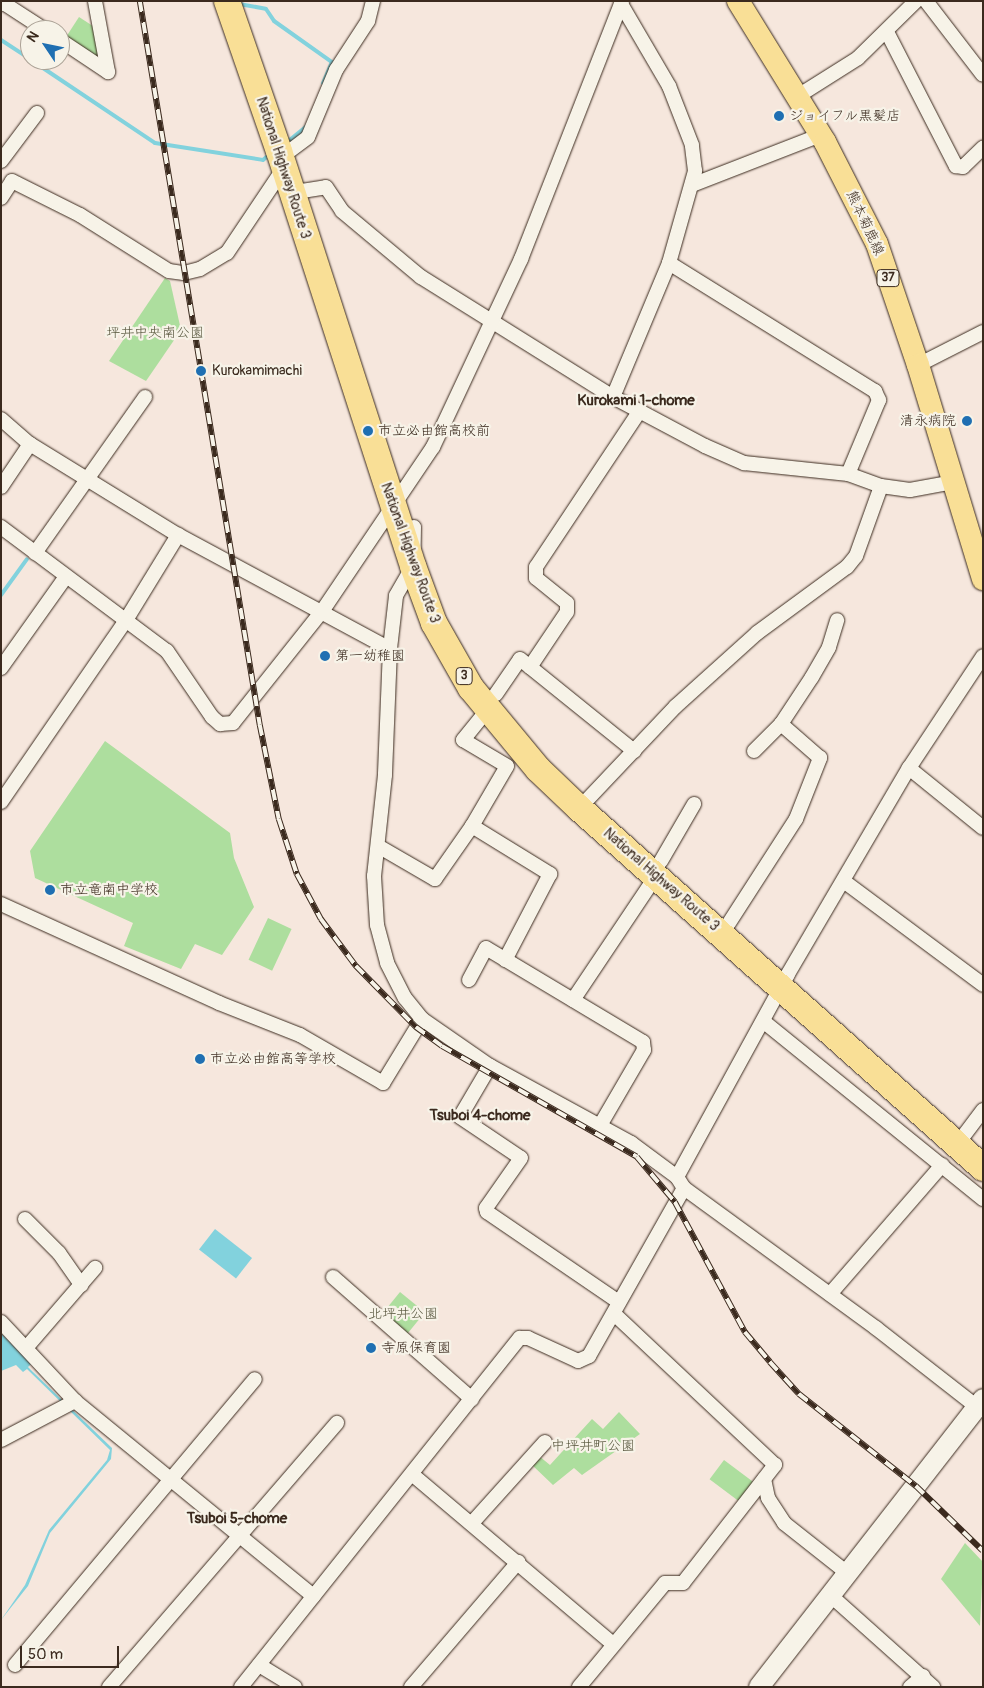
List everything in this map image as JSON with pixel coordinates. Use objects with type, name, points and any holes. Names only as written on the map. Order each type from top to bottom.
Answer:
[{"type":"highway","name":"National Highway Route 3","points":[[227,1],[287,159],[302,191],[398,499],[413,566],[434,623],[472,688],[492,701],[548,761],[659,869],[785,981],[974,1142]]},
{"type":"highway","name":"National Highway Route 3","points":[[243,1],[287,159],[398,499],[414,527],[437,592],[468,657],[492,701],[538,769],[659,869],[729,923],[785,981],[983,1168]]},
{"type":"main road","name":"熊本菊鹿線","points":[[744,4],[821,135],[877,244],[918,365],[983,579]]},
{"type":"street","points":[[7,1],[5,4],[30,20]]},
{"type":"street","points":[[70,47],[108,72],[95,1]]},
{"type":"street","points":[[1,198],[6,178],[80,215],[169,271],[184,273],[200,269],[227,253],[287,159],[308,137],[336,70],[368,21],[373,1]]},
{"type":"street","points":[[926,1],[983,74]]},
{"type":"street","points":[[613,397],[669,263],[695,171],[689,136],[669,86],[622,3]]},
{"type":"street","points":[[1,527],[66,578],[166,651],[212,717],[220,724],[228,725],[247,708],[323,610],[433,447],[492,323],[562,158],[622,3]]},
{"type":"street","points":[[798,96],[858,58],[887,32],[910,3]]},
{"type":"street","points":[[887,32],[956,166],[963,167],[983,148]]},
{"type":"street","points":[[1,161],[37,113]]},
{"type":"street","points":[[692,185],[821,135]]},
{"type":"street","points":[[302,191],[326,188],[342,210],[420,277],[639,412],[744,463],[848,474],[881,486],[910,490],[954,482]]},
{"type":"street","points":[[669,263],[875,391],[878,400],[848,474]]},
{"type":"street","points":[[918,365],[983,332]]},
{"type":"street","points":[[35,553],[86,478],[145,397]]},
{"type":"street","points":[[530,667],[567,612],[567,603],[536,578],[536,567],[639,412]]},
{"type":"street","points":[[1,419],[30,444],[178,535],[323,610],[390,648]]},
{"type":"street","points":[[1,487],[30,444]]},
{"type":"street","points":[[588,799],[676,706],[757,633],[847,567],[856,556],[881,486]]},
{"type":"street","points":[[414,527],[413,566],[396,596],[390,648],[385,775],[374,876],[377,925],[393,977],[422,1019],[490,1066],[556,1103],[601,1124],[980,1403],[846,1572],[759,1687]]},
{"type":"street","points":[[1,802],[126,620],[178,535]]},
{"type":"street","points":[[1,668],[66,578]]},
{"type":"street","points":[[754,751],[781,724],[829,647],[837,620]]},
{"type":"street","points":[[241,1687],[413,1475],[520,1338],[528,1338],[578,1362],[589,1356],[617,1308],[680,1182],[785,981],[909,768],[983,656]]},
{"type":"street","points":[[378,846],[435,879],[472,826],[507,766],[463,740],[520,659],[634,751]]},
{"type":"street","points":[[729,923],[796,819],[820,758],[781,724]]},
{"type":"street","points":[[909,768],[983,828]]},
{"type":"street","points":[[572,1000],[659,869],[694,804]]},
{"type":"street","points":[[472,826],[550,874],[505,960]]},
{"type":"street","points":[[844,882],[983,985]]},
{"type":"street","points":[[1,904],[219,1003],[300,1035],[383,1083],[422,1019]]},
{"type":"street","points":[[469,980],[486,948],[643,1042],[644,1050],[601,1124]]},
{"type":"street","points":[[763,1021],[983,1199]]},
{"type":"street","points":[[490,1066],[460,1117],[521,1158],[486,1208],[488,1212],[617,1308],[775,1465],[683,1582],[664,1583],[579,1687]]},
{"type":"street","points":[[974,1142],[983,1110]]},
{"type":"street","points":[[830,1294],[942,1165]]},
{"type":"street","points":[[25,1218],[59,1253],[81,1285]]},
{"type":"street","points":[[26,1348],[95,1268]]},
{"type":"street","points":[[333,1277],[472,1399]]},
{"type":"street","points":[[1,1322],[74,1401],[313,1596]]},
{"type":"street","points":[[15,1665],[255,1379]]},
{"type":"street","points":[[1,1440],[74,1401]]},
{"type":"street","points":[[109,1687],[238,1535],[337,1423]]},
{"type":"street","points":[[472,1524],[545,1442]]},
{"type":"street","points":[[413,1475],[613,1644]]},
{"type":"street","points":[[764,1479],[768,1498],[784,1523],[846,1572]]},
{"type":"street","points":[[411,1687],[518,1562]]},
{"type":"street","points":[[829,1594],[923,1676],[933,1687]]},
{"type":"street","points":[[259,1665],[295,1687]]},
{"type":"street","points":[[910,1687],[923,1676]]},
{"type":"green space","points":[[79,17],[96,28],[101,54],[96,58],[70,40],[70,31]]},
{"type":"green space","name":"坪井中央南公園","points":[[165,278],[170,281],[181,330],[146,381],[109,361]]},
{"type":"green space","points":[[105,741],[230,833],[234,858],[254,907],[222,955],[195,944],[181,969],[124,946],[133,923],[35,878],[30,851]]},
{"type":"green space","points":[[268,918],[292,929],[272,971],[249,960]]},
{"type":"green space","name":"北坪井公園","points":[[400,1292],[425,1312],[406,1335],[381,1315]]},
{"type":"green space","name":"中坪井町公園","points":[[619,1412],[640,1434],[582,1475],[574,1468],[553,1485],[531,1464],[539,1456],[550,1465],[592,1419],[603,1429]]},
{"type":"green space","points":[[724,1460],[754,1483],[740,1502],[710,1479]]},
{"type":"green space","points":[[965,1543],[983,1562],[980,1626],[941,1579]]},
{"type":"water","points":[[215,1229],[252,1258],[236,1278],[199,1249]]},
{"type":"water","points":[[1,1333],[31,1364],[28,1367],[112,1448],[111,1459],[50,1533],[28,1586],[1,1620],[25,1585],[49,1530],[107,1460],[110,1450],[27,1369],[23,1372],[16,1365],[1,1371]]},
{"type":"waterway","points":[[239,4],[266,9],[274,21],[332,62],[323,83]]},
{"type":"waterway","points":[[1,40],[20,52]]},
{"type":"waterway","points":[[46,70],[155,143],[263,160],[270,154]]},
{"type":"waterway","points":[[286,143],[306,127]]},
{"type":"waterway","points":[[1,595],[27,559]]},
{"type":"railway","points":[[140,1],[260,725],[279,819],[297,874],[321,919],[356,966],[416,1027],[442,1046],[637,1157],[675,1202],[745,1332],[770,1362],[799,1394],[916,1486],[983,1551]]},
{"type":"place","name":"ジョイフル黒髪店","points":[[779,116]]},
{"type":"place","name":"Kurokamimachi","points":[[201,371]]},
{"type":"place","name":"清永病院","points":[[967,421]]},
{"type":"place","name":"市立必由館高校前","points":[[368,431]]},
{"type":"place","name":"第一幼稚園","points":[[325,656]]},
{"type":"place","name":"市立竜南中学校","points":[[50,890]]},
{"type":"place","name":"市立必由館高等学校","points":[[200,1059]]},
{"type":"place","name":"寺原保育園","points":[[371,1348]]},
{"type":"district","name":"Kurokami 1-chome","points":[[636,401]]},
{"type":"district","name":"Tsuboi 4-chome","points":[[480,1116]]},
{"type":"district","name":"Tsuboi 5-chome","points":[[237,1519]]}]
